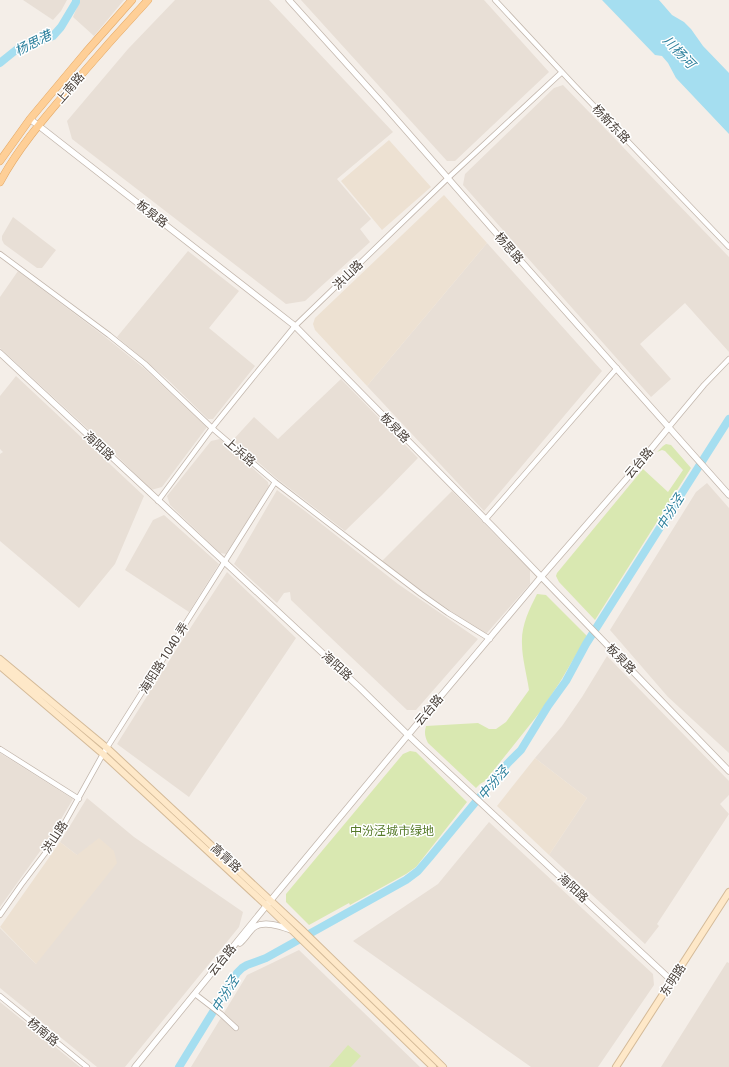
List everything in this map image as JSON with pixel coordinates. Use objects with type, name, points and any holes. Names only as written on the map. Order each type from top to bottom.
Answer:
[{"type":"main road","name":"上南路","points":[[0,161],[30,119],[132,0]]},
{"type":"main road","name":"上南路","points":[[0,182],[38,125],[148,0]]},
{"type":"main road","name":"高青路","points":[[0,659],[107,748],[269,902],[295,932],[312,944],[444,1067]]},
{"type":"main road","name":"高青路","points":[[0,666],[104,754],[302,930],[312,944],[433,1067]]},
{"type":"main road","name":"东明路","points":[[616,1067],[729,892]]},
{"type":"street","name":"杨思路","points":[[289,0],[382,103],[729,496]]},
{"type":"street","name":"杨新东路","points":[[495,0],[729,247]]},
{"type":"street","name":"洪山路","points":[[158,501],[212,428],[296,326],[448,178],[562,72]]},
{"type":"street","name":"板泉路","points":[[30,119],[296,326],[729,771]]},
{"type":"street","name":"上浜路","points":[[0,254],[109,335],[145,364],[212,428],[275,482],[421,594],[490,639]]},
{"type":"street","name":"海阳路","points":[[0,353],[354,682],[408,735],[672,981]]},
{"type":"street","name":"云台路","points":[[135,1067],[269,902],[408,735],[708,381],[729,359]]},
{"type":"street","points":[[485,520],[617,368]]},
{"type":"street","name":"海阳路 1040 弄","points":[[104,754],[275,482]]},
{"type":"street","points":[[0,749],[79,799]]},
{"type":"street","name":"洪山路","points":[[0,915],[53,842],[104,754]]},
{"type":"street","points":[[234,945],[241,942],[253,928],[258,926],[274,924],[295,932]]},
{"type":"street","points":[[195,994],[236,1028]]},
{"type":"street","name":"杨南路","points":[[0,996],[87,1067]]},
{"type":"shaded area","points":[[23,0],[67,0],[61,11],[53,20]]},
{"type":"shaded area","points":[[80,0],[124,0],[94,36],[73,17]]},
{"type":"shaded area","points":[[175,0],[269,0],[393,132],[337,179],[371,219],[360,229],[370,242],[305,301],[286,304],[72,139],[67,121],[128,49]]},
{"type":"shaded area","points":[[301,0],[484,0],[549,72],[455,161],[447,161]]},
{"type":"shaded area","points":[[563,85],[729,257],[729,352],[685,303],[640,344],[671,379],[651,397],[463,185],[465,174],[554,88]]},
{"type":"shaded area","points":[[389,140],[431,187],[382,230],[341,181]]},
{"type":"shaded area","points":[[444,195],[487,243],[367,386],[315,330],[313,324],[315,318]]},
{"type":"shaded area","points":[[13,217],[56,250],[42,268],[37,268],[4,244],[2,236]]},
{"type":"shaded area","points":[[487,243],[602,371],[484,511],[367,386]]},
{"type":"shaded area","points":[[188,251],[239,291],[209,328],[255,366],[213,419],[208,419],[168,380],[117,337]]},
{"type":"shaded area","points":[[18,271],[145,369],[207,427],[162,487],[151,490],[115,454],[0,348],[0,297]]},
{"type":"shaded area","points":[[16,376],[144,496],[115,564],[79,608],[0,541],[0,454],[3,452],[0,449],[0,396]]},
{"type":"shaded area","points":[[341,379],[418,458],[345,531],[276,478],[233,440],[254,417],[278,439]]},
{"type":"shaded area","points":[[220,439],[268,482],[269,487],[226,554],[220,553],[170,505],[167,496],[211,441]]},
{"type":"shaded area","points":[[707,483],[729,508],[729,753],[668,697],[610,630],[696,492]]},
{"type":"shaded area","points":[[277,490],[398,584],[478,639],[416,710],[407,710],[291,600],[290,592],[284,593],[277,603],[234,564]]},
{"type":"shaded area","points":[[452,491],[530,570],[530,584],[486,634],[424,593],[382,561]]},
{"type":"shaded area","points":[[164,515],[219,564],[189,612],[125,570],[153,520]]},
{"type":"shaded area","points":[[227,572],[296,638],[189,797],[117,744]]},
{"type":"shaded area","points":[[607,656],[729,781],[729,795],[720,804],[729,814],[657,924],[659,926],[645,944],[549,855],[587,798],[535,758],[562,726]]},
{"type":"shaded area","points":[[0,753],[73,799],[51,836],[0,907]]},
{"type":"shaded area","points":[[535,758],[587,798],[549,855],[497,806]]},
{"type":"shaded area","points":[[87,798],[134,837],[243,912],[239,927],[125,1067],[97,1067],[0,988],[0,928],[36,964],[77,855],[60,842]]},
{"type":"shaded area","points":[[489,822],[653,974],[654,985],[598,1067],[531,1067],[353,941],[438,884]]},
{"type":"shaded area","points":[[99,838],[114,851],[117,863],[36,964],[0,927],[60,842],[77,855]]},
{"type":"shaded area","points":[[299,950],[420,1067],[191,1067],[247,975]]},
{"type":"shaded area","points":[[727,962],[729,963],[729,1067],[661,1067]]},
{"type":"shaded area","points":[[0,1002],[80,1067],[0,1067]]},
{"type":"green space","points":[[666,444],[671,445],[691,468],[595,620],[559,582],[556,576],[557,573],[643,469],[668,492],[683,470],[665,451],[662,450],[657,452]]},
{"type":"green space","points":[[537,594],[546,595],[587,636],[560,682],[540,712],[485,781],[476,788],[428,743],[425,735],[426,726],[478,723],[489,729],[496,729],[506,722],[529,690],[522,649],[522,637],[526,618]]},
{"type":"green space","name":"中汾泾城市绿地","points":[[410,751],[416,752],[467,802],[416,867],[350,905],[349,903],[309,925],[286,902],[286,894],[403,754]]},
{"type":"green space","points":[[348,1045],[361,1056],[351,1067],[329,1067]]},
{"type":"water","name":"川杨河","points":[[602,0],[659,0],[672,15],[684,22],[691,29],[703,46],[729,73],[729,134],[676,78],[668,63],[662,56],[655,55]]},
{"type":"waterway","name":"杨思港","points":[[0,63],[16,50],[53,36],[61,27],[76,0]]},
{"type":"waterway","name":"中汾泾","points":[[179,1067],[237,973],[242,968],[266,958],[406,880],[418,871],[508,763],[521,750],[548,706],[566,681],[586,644],[729,419]]}]
